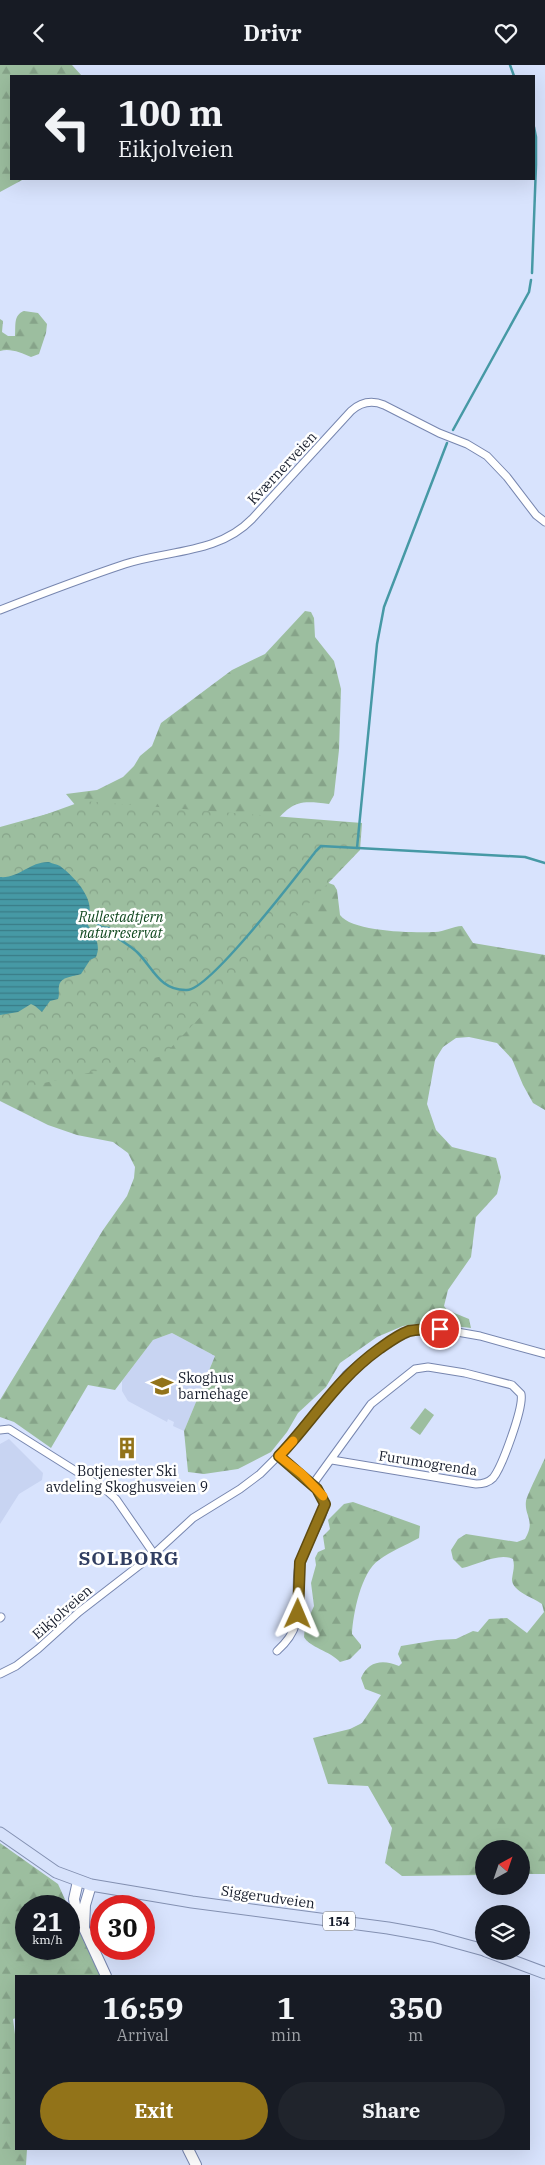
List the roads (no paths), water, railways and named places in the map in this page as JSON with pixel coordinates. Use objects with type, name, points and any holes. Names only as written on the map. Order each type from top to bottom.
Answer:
[{"type":"main road","name":"154","points":[[0,1833],[48,1867],[78,1881]]},
{"type":"main road","name":"Siggerudveien","points":[[78,1881],[90,1885],[192,1902],[388,1927],[432,1936],[475,1948]]},
{"type":"main road","points":[[78,1881],[75,1905],[106,1975]]},
{"type":"main road","points":[[84,1928],[85,1905],[90,1885]]},
{"type":"main road","name":"Siggerudveien","points":[[510,1960],[545,1973]]},
{"type":"main road","points":[[188,2150],[196,2165]]},
{"type":"street","name":"Kværnerveien","points":[[0,610],[126,564],[201,547],[233,535],[265,506],[351,411],[362,403],[371,401],[384,405],[480,451],[502,471],[536,515],[545,522]]},
{"type":"street","name":"Eikjolveien","points":[[0,1674],[16,1666],[38,1649],[79,1611],[154,1554],[193,1518],[240,1489],[279,1456],[346,1375],[392,1340],[410,1331],[440,1329],[480,1336],[545,1354]]},
{"type":"street","name":"Furumogrenda","points":[[313,1484],[371,1404],[419,1368],[466,1373],[500,1381],[512,1385],[521,1394],[520,1412],[497,1472],[488,1482],[476,1484],[332,1460]]},
{"type":"street","points":[[0,1430],[9,1429],[106,1490],[116,1499],[154,1554]]},
{"type":"street","points":[[277,1651],[290,1637],[296,1626],[300,1562],[325,1507],[321,1493],[313,1484],[279,1456]]},
{"type":"waterway","points":[[510,65],[514,75]]},
{"type":"waterway","points":[[532,273],[536,165],[535,132]]},
{"type":"waterway","points":[[453,430],[529,292],[531,280]]},
{"type":"waterway","points":[[357,848],[377,644],[384,607],[447,443]]},
{"type":"waterway","points":[[91,917],[101,927],[109,928],[115,936],[138,953],[164,983],[170,987],[187,990],[198,985],[214,972],[233,952],[321,846],[525,857],[545,863]]},
{"type":"place","name":"Skoghus barnehage","points":[[162,1386]]},
{"type":"place","name":"Botjenester Ski avdeling Skoghusveien 9","points":[[127,1448]]},
{"type":"district","name":"SOLBORG","points":[[129,1558]]},
{"type":"park label","name":"Rullestadtjern naturreservat","points":[[121,925]]}]
